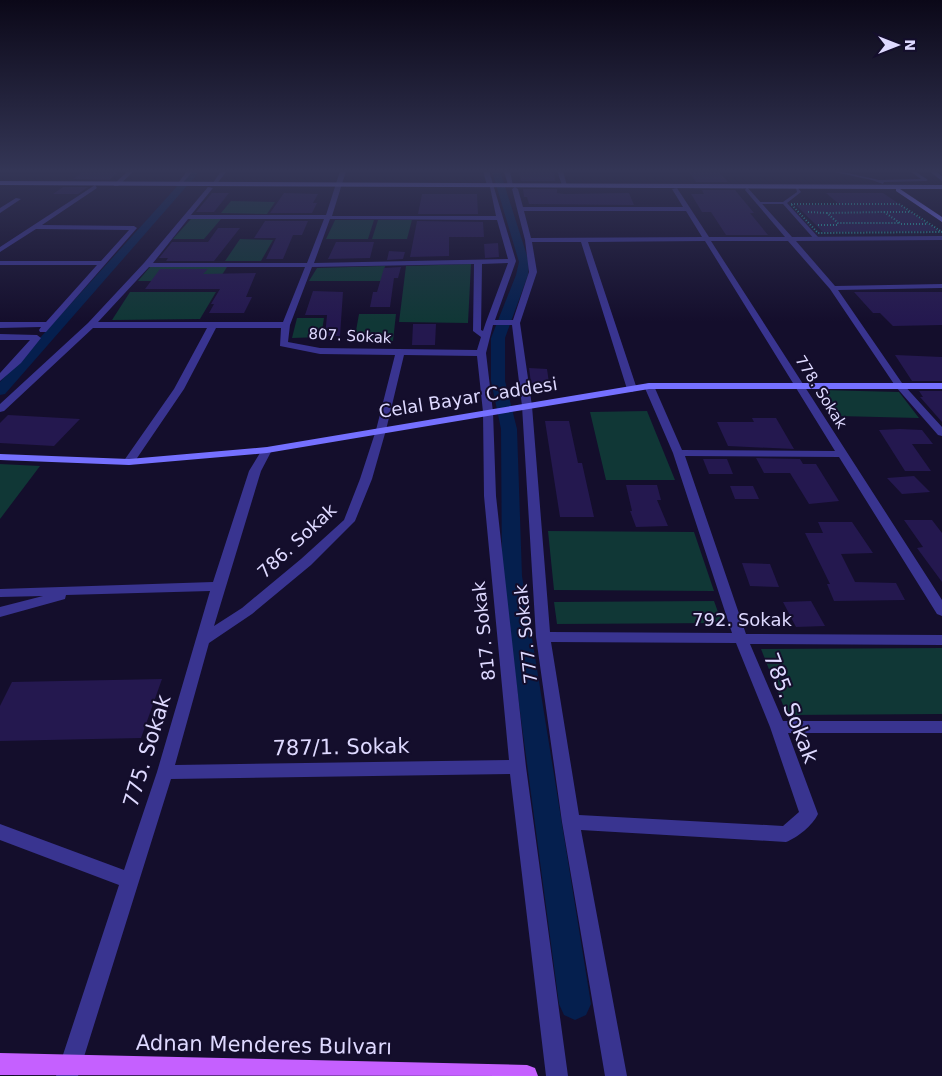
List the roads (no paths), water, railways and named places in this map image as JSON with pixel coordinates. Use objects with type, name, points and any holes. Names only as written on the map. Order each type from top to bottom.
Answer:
[{"type":"main road","name":"Celal Bayar Caddesi","points":[[0,458],[129,462],[267,450],[650,386],[942,386]]},
{"type":"main road","name":"Adnan Menderes Bulvarı","points":[[0,1064],[69,1071],[527,1076]]},
{"type":"street","points":[[0,250],[44,221]]},
{"type":"street","points":[[0,409],[91,325],[147,265],[182,221]]},
{"type":"street","name":"807. Sokak","points":[[327,221],[286,324],[283,344],[320,351],[481,354]]},
{"type":"street","points":[[147,265],[309,265],[512,260],[501,221]]},
{"type":"street","name":"777. Sokak","points":[[522,221],[528,240],[533,272],[516,323],[527,406],[542,637],[571,822],[616,1076]]},
{"type":"street","name":"778. Sokak","points":[[694,221],[942,611]]},
{"type":"street","points":[[775,221],[833,288],[899,385],[942,434]]},
{"type":"street","points":[[0,378],[134,228],[37,226]]},
{"type":"street","points":[[528,240],[942,238]]},
{"type":"street","points":[[584,240],[632,389]]},
{"type":"street","name":"817. Sokak","points":[[512,260],[481,354],[488,412],[490,496],[518,766],[558,1076]]},
{"type":"street","points":[[478,262],[477,331],[486,336]]},
{"type":"street","points":[[0,263],[101,263]]},
{"type":"street","points":[[833,288],[942,286]]},
{"type":"street","points":[[490,322],[516,323]]},
{"type":"street","points":[[0,325],[48,324]]},
{"type":"street","points":[[129,462],[179,389],[213,324]]},
{"type":"street","points":[[91,325],[286,324]]},
{"type":"street","points":[[0,337],[37,338]]},
{"type":"street","name":"786. Sokak","points":[[203,640],[247,611],[306,562],[349,521],[366,479],[381,430],[400,352]]},
{"type":"street","name":"785. Sokak","points":[[571,822],[786,834],[808,814],[778,727],[741,639],[678,453],[650,386]]},
{"type":"street","name":"775. Sokak","points":[[69,1071],[165,772],[218,586],[255,471],[267,450]]},
{"type":"street","points":[[678,453],[842,454]]},
{"type":"street","points":[[0,593],[218,586]]},
{"type":"street","points":[[0,612],[81,590]]},
{"type":"street","name":"792. Sokak","points":[[542,637],[942,640]]},
{"type":"street","points":[[778,727],[942,727]]},
{"type":"street","name":"787/1. Sokak","points":[[165,772],[518,766]]},
{"type":"street","points":[[0,832],[130,882]]},
{"type":"lane","points":[[801,221],[817,239]]},
{"type":"waterway","points":[[0,391],[151,221]]},
{"type":"waterway","points":[[511,221],[524,262],[522,275],[498,338],[498,381],[509,429],[512,576],[575,1004]]}]
